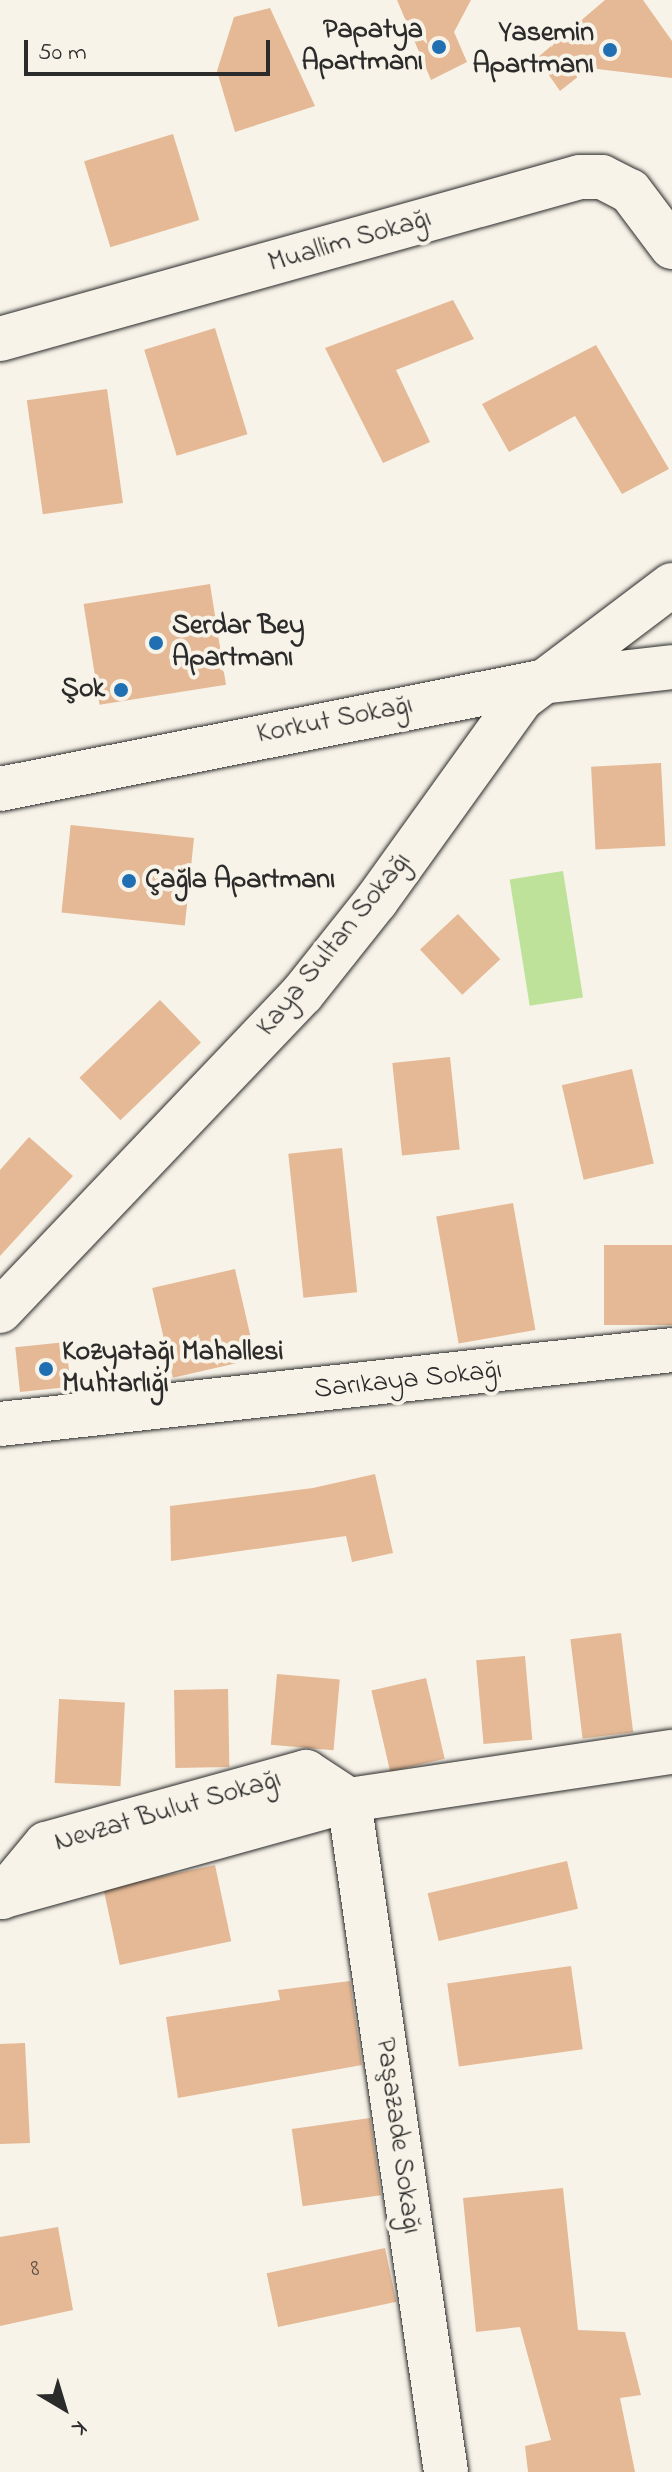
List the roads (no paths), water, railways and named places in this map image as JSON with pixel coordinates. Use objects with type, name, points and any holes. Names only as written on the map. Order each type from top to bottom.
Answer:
[{"type":"street","name":"Muallim Sokağı","points":[[0,339],[580,177],[602,177],[621,184],[644,205],[672,247]]},
{"type":"street","name":"Kaya Sultan Sokağı","points":[[0,1311],[302,994],[376,901],[506,716],[541,682],[672,585]]},
{"type":"street","name":"Korkut Sokağı","points":[[0,789],[541,682],[672,667]]},
{"type":"street","name":"Sarıkaya Sokağı","points":[[0,1424],[672,1350]]},
{"type":"street","name":"Nevzat Bulut Sokağı","points":[[1,1897],[349,1800],[672,1752]]},
{"type":"street","name":"Paşazade Sokağı","points":[[349,1800],[446,2472]]},
{"type":"place","name":"Papatya Apartmanı","points":[[439,47]]},
{"type":"place","name":"Yasemin Apartmanı","points":[[610,50]]},
{"type":"place","name":"Serdar Bey Apartmanı","points":[[156,643]]},
{"type":"place","name":"Şok","points":[[121,690]]},
{"type":"place","name":"Çağla Apartmanı","points":[[129,881]]},
{"type":"place","name":"Kozyatağı Mahallesi Muhtarlığı","points":[[46,1369]]}]
